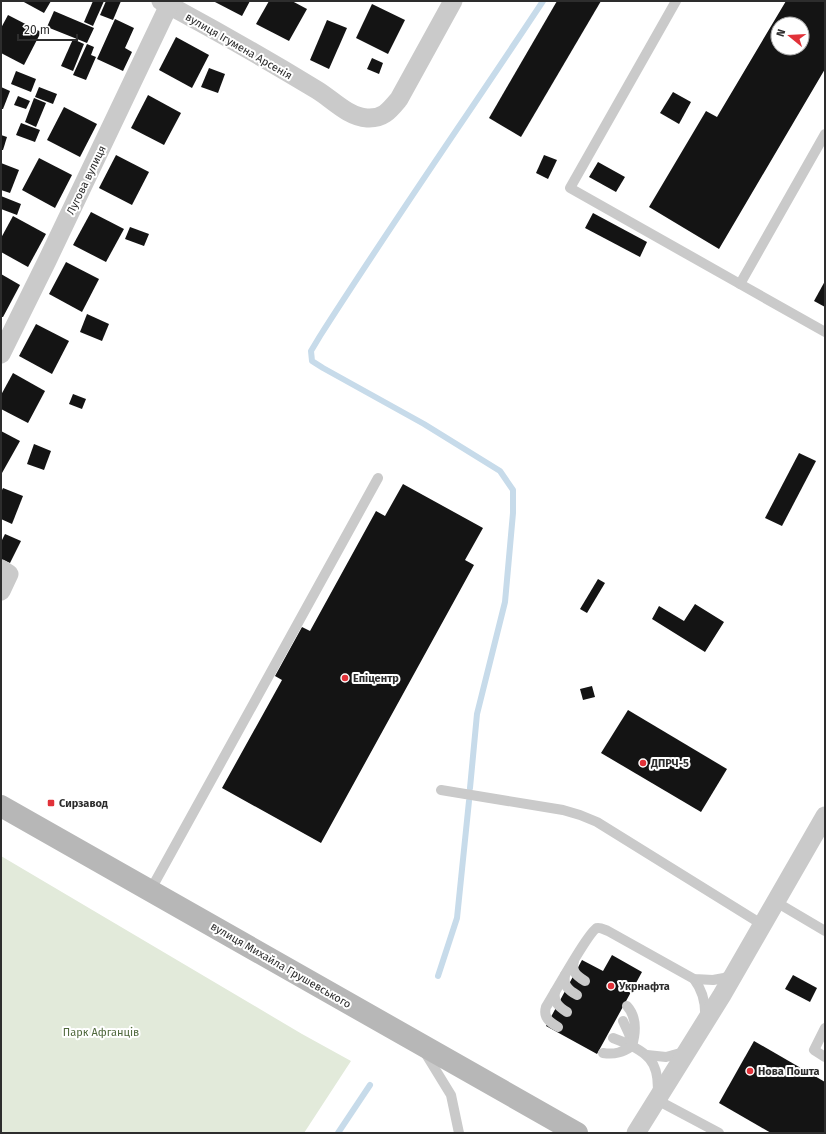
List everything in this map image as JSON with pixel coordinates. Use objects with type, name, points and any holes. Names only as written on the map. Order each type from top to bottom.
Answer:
[{"type":"main road","name":"вулиця Михайла Грушевського","points":[[1,806],[418,1043],[566,1130]]},
{"type":"street","name":"вулиця Ігумена Арсенія","points":[[165,3],[317,91],[352,114],[365,118],[379,117],[389,111],[399,99],[453,1]]},
{"type":"street","name":"Лугова вулиця","points":[[1,354],[47,261],[165,3]]},
{"type":"street","points":[[1,591],[5,571]]},
{"type":"street","points":[[636,1133],[704,1024],[825,816]]},
{"type":"lane","points":[[676,1],[570,188],[825,332]]},
{"type":"lane","points":[[740,284],[825,134]]},
{"type":"lane","points":[[150,891],[378,478]]},
{"type":"lane","points":[[440,790],[550,808],[580,815],[597,822],[762,925]]},
{"type":"lane","points":[[776,902],[825,931]]},
{"type":"lane","points":[[558,1027],[549,1021],[545,1013],[546,1007],[591,933],[599,928],[608,931],[694,979],[700,987],[705,1003],[704,1024]]},
{"type":"lane","points":[[574,961],[574,973],[585,982]]},
{"type":"lane","points":[[694,979],[713,980],[728,977],[735,972]]},
{"type":"lane","points":[[565,975],[566,987],[569,991],[576,995]]},
{"type":"lane","points":[[555,992],[554,998],[556,1003],[567,1012]]},
{"type":"lane","points":[[603,1053],[610,1054],[624,1052],[632,1046],[634,1038],[634,1020],[632,1012],[627,1006]]},
{"type":"lane","points":[[622,1021],[629,1034],[632,1046]]},
{"type":"lane","points":[[825,1028],[814,1050],[825,1057]]},
{"type":"lane","points":[[613,1038],[632,1046],[647,1055],[666,1057],[682,1054],[689,1048]]},
{"type":"lane","points":[[418,1043],[452,1096],[458,1132]]},
{"type":"lane","points":[[647,1055],[653,1064],[658,1080],[657,1100],[718,1133]]},
{"type":"green space","name":"Парк Афганців","points":[[1,856],[302,1034],[351,1061],[304,1133],[1,1133]]},
{"type":"building","points":[[22,1],[51,1],[44,13]]},
{"type":"building","points":[[93,1],[104,1],[93,26],[84,22]]},
{"type":"building","points":[[106,1],[121,1],[113,20],[100,15]]},
{"type":"building","points":[[213,1],[250,1],[242,16]]},
{"type":"building","points":[[269,1],[292,1],[307,9],[289,41],[256,24]]},
{"type":"building","points":[[557,1],[601,1],[521,137],[489,118]]},
{"type":"building","points":[[786,1],[825,1],[825,69],[719,249],[649,207],[706,111],[717,117],[770,28],[770,56],[810,56],[810,16],[777,16]]},
{"type":"building","points":[[372,4],[405,20],[388,54],[356,38]]},
{"type":"building","points":[[54,11],[94,28],[87,43],[47,27]]},
{"type":"building","points":[[8,15],[41,32],[24,65],[1,53],[1,28]]},
{"type":"building","points":[[115,19],[134,28],[125,48],[132,52],[123,71],[97,59]]},
{"type":"building","points":[[327,20],[347,28],[329,69],[310,60]]},
{"type":"building","points":[[176,37],[209,55],[192,88],[159,70]]},
{"type":"building","points":[[73,39],[84,44],[73,71],[61,66]]},
{"type":"building","points":[[87,44],[94,47],[91,55],[96,57],[86,80],[73,75]]},
{"type":"building","points":[[372,58],[383,63],[379,74],[367,69]]},
{"type":"building","points":[[209,68],[225,74],[218,93],[201,87]]},
{"type":"building","points":[[16,71],[36,79],[31,92],[11,84]]},
{"type":"building","points":[[1,87],[10,91],[3,109],[1,109]]},
{"type":"building","points":[[39,87],[57,94],[53,104],[35,97]]},
{"type":"building","points":[[673,92],[691,102],[679,124],[660,113]]},
{"type":"building","points":[[148,95],[181,113],[164,145],[131,128]]},
{"type":"building","points":[[18,96],[30,101],[26,109],[14,105]]},
{"type":"building","points":[[34,98],[46,103],[36,127],[25,122]]},
{"type":"building","points":[[64,107],[97,124],[80,157],[47,140]]},
{"type":"building","points":[[21,123],[40,130],[35,142],[16,135]]},
{"type":"building","points":[[1,135],[7,137],[3,150],[1,150]]},
{"type":"building","points":[[116,155],[149,172],[132,205],[99,188]]},
{"type":"building","points":[[544,155],[557,160],[548,179],[536,173]]},
{"type":"building","points":[[39,158],[72,175],[55,208],[22,190]]},
{"type":"building","points":[[598,162],[625,177],[616,192],[589,177]]},
{"type":"building","points":[[1,163],[19,170],[10,193],[1,190]]},
{"type":"building","points":[[1,196],[21,204],[17,215],[1,209]]},
{"type":"building","points":[[91,212],[124,229],[106,262],[73,245]]},
{"type":"building","points":[[593,213],[647,242],[640,257],[585,228]]},
{"type":"building","points":[[13,216],[46,234],[28,267],[1,252],[1,238]]},
{"type":"building","points":[[130,227],[149,234],[144,246],[125,239]]},
{"type":"building","points":[[66,262],[99,279],[82,312],[49,294]]},
{"type":"building","points":[[1,274],[20,285],[3,317],[1,317]]},
{"type":"building","points":[[825,281],[825,307],[814,301]]},
{"type":"building","points":[[87,314],[109,324],[102,341],[80,332]]},
{"type":"building","points":[[36,324],[69,341],[52,374],[19,356]]},
{"type":"building","points":[[13,373],[45,391],[28,423],[1,409],[1,395]]},
{"type":"building","points":[[73,394],[86,399],[82,409],[69,404]]},
{"type":"building","points":[[1,431],[20,441],[2,473],[1,473]]},
{"type":"building","points":[[34,444],[51,451],[44,470],[27,464]]},
{"type":"building","points":[[799,453],[816,461],[782,526],[765,518]]},
{"type":"building","name":"Епіцентр","points":[[403,484],[483,528],[465,560],[474,565],[321,843],[222,788],[282,680],[275,676],[302,627],[310,631],[376,511],[385,516]]},
{"type":"building","points":[[3,488],[23,496],[12,524],[1,519],[1,492]]},
{"type":"building","points":[[5,534],[21,541],[10,563],[1,559],[1,542]]},
{"type":"building","points":[[598,579],[605,583],[587,613],[580,609]]},
{"type":"building","points":[[695,604],[724,622],[705,652],[652,619],[659,606],[684,621]]},
{"type":"building","points":[[592,686],[595,697],[583,700],[580,689]]},
{"type":"building","points":[[628,710],[727,769],[701,812],[601,753]]},
{"type":"building","points":[[612,955],[642,972],[597,1054],[546,1026],[582,960],[603,971]]},
{"type":"building","points":[[793,975],[817,988],[810,1002],[785,989]]},
{"type":"building","points":[[754,1041],[825,1082],[825,1133],[771,1133],[719,1103]]},
{"type":"waterway","points":[[470,788],[477,714],[505,602],[513,513],[513,490],[500,471],[424,424],[323,368],[312,361],[311,351],[375,252],[543,1]]},
{"type":"waterway","points":[[438,976],[457,918],[469,801]]},
{"type":"waterway","points":[[338,1133],[370,1085]]},
{"type":"place","name":"Епіцентр","points":[[345,678]]},
{"type":"place","name":"ДПРЧ-5","points":[[643,763]]},
{"type":"place","name":"Сирзавод","points":[[51,803]]},
{"type":"place","name":"Укрнафта","points":[[611,986]]},
{"type":"place","name":"Нова Пошта","points":[[750,1071]]}]
